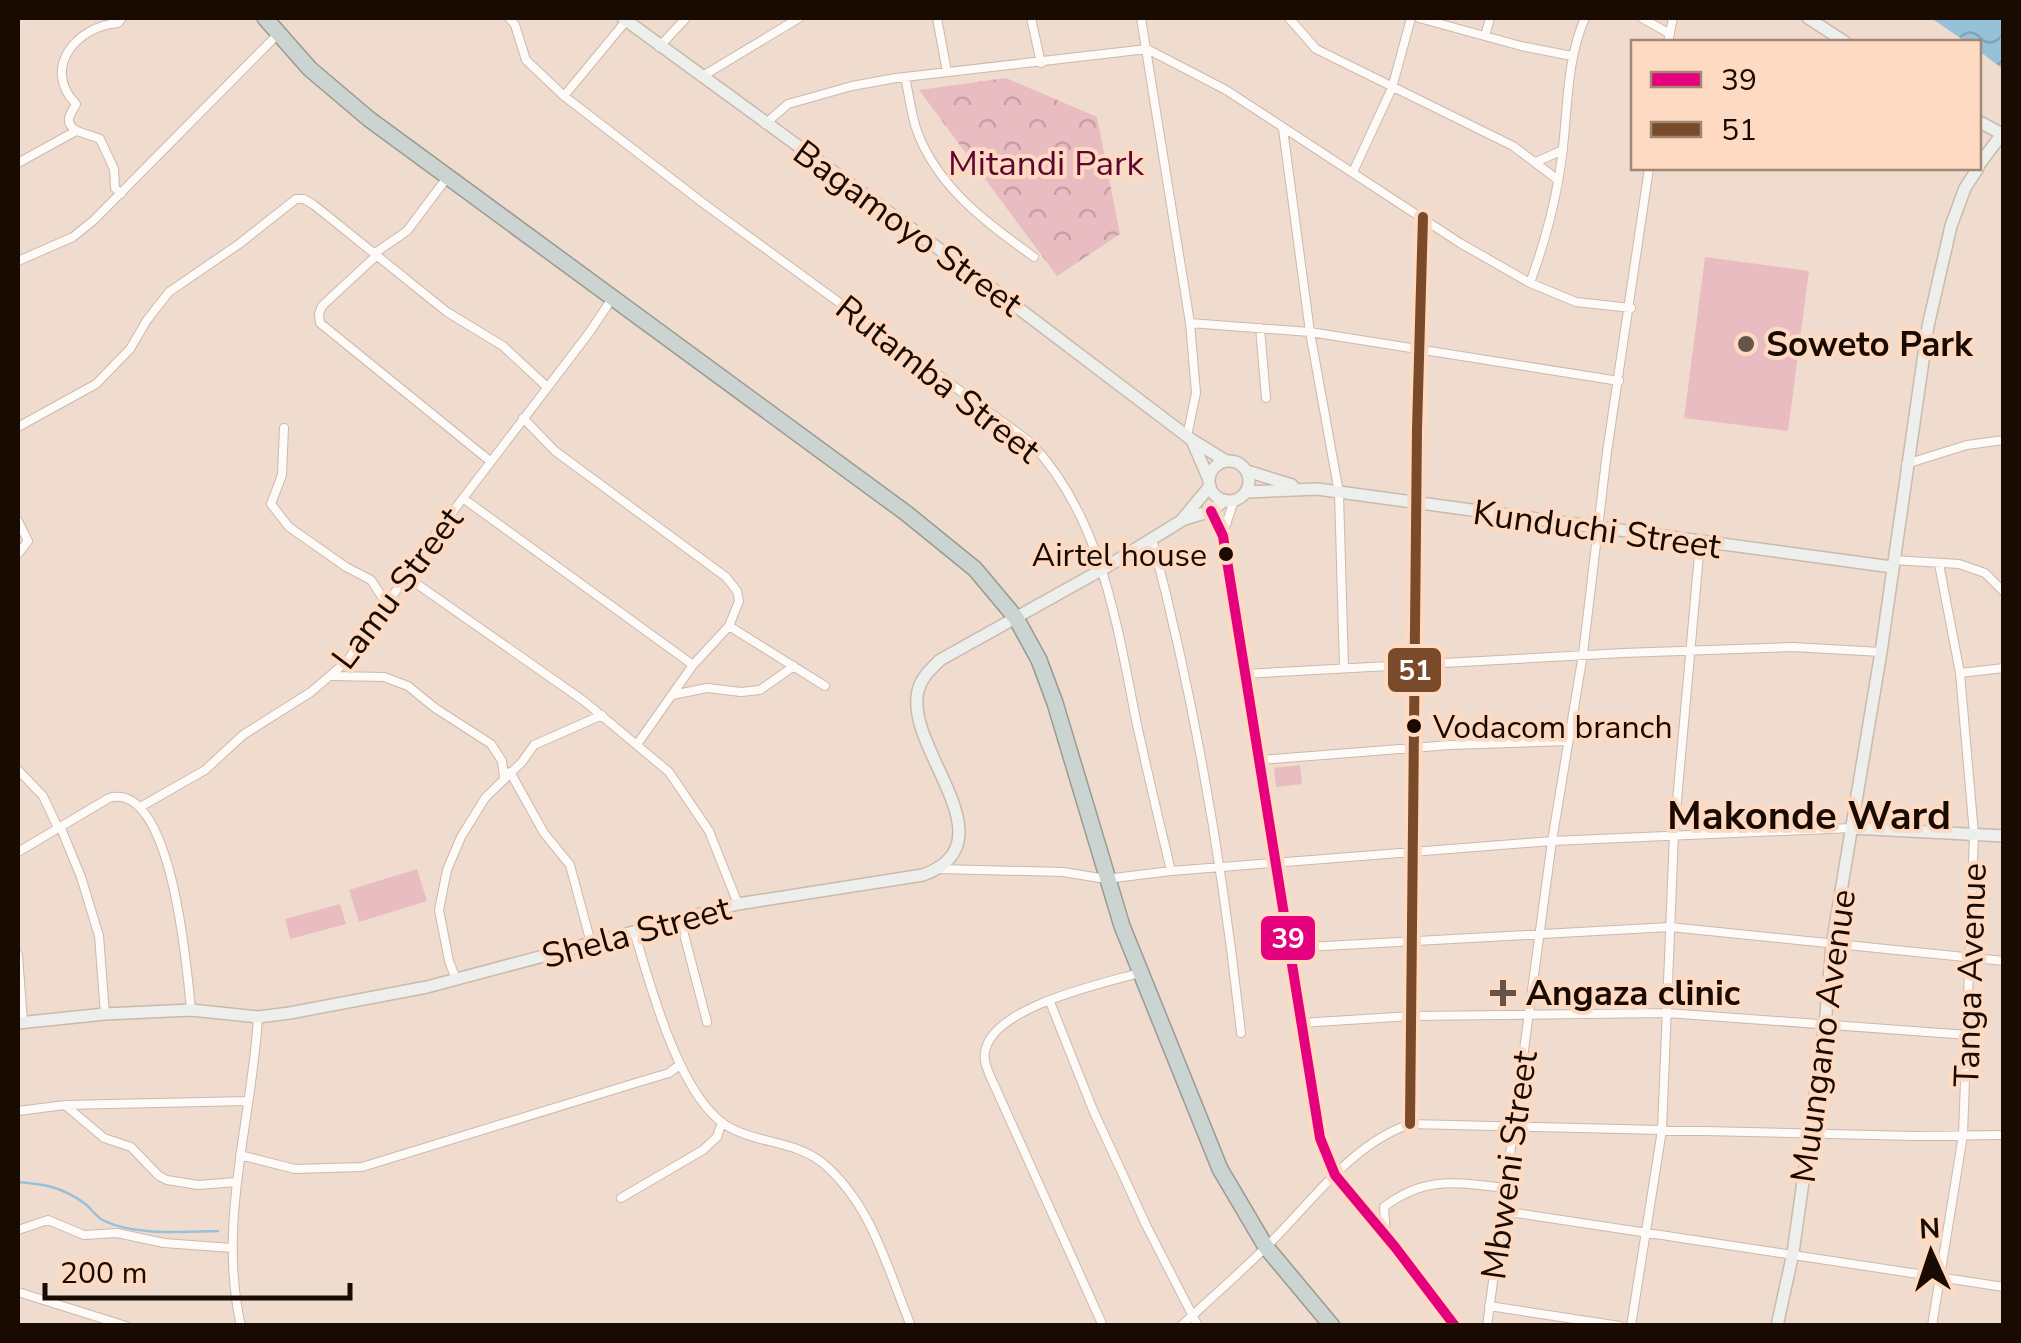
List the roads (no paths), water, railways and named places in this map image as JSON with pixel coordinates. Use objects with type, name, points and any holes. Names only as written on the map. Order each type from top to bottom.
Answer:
[{"type":"highway","points":[[265,18],[333,90],[446,178],[948,546],[975,568],[1016,618],[1039,660],[1055,703],[1106,880],[1139,974],[1220,1168],[1266,1248],[1332,1326]]},
{"type":"main road","points":[[1808,18],[1841,40]]},
{"type":"main road","name":"Bagamoyo Street","points":[[624,19],[972,273],[1189,438],[1226,460]]},
{"type":"main road","points":[[1981,123],[2003,135]]},
{"type":"main road","name":"Muungano Avenue","points":[[1981,163],[2003,135]]},
{"type":"main road","name":"Muungano Avenue","points":[[1777,1326],[1793,1253],[1825,1025],[1832,945],[1881,652],[1936,281],[1951,226],[1976,170]]},
{"type":"main road","points":[[1189,438],[1214,494],[1230,500]]},
{"type":"main road","points":[[1181,520],[1209,483],[1212,470],[1226,460],[1301,488]]},
{"type":"main road","points":[[1246,492],[1247,471]]},
{"type":"main road","points":[[938,870],[952,856],[959,828],[956,807],[922,732],[917,702],[926,674],[940,660],[1103,569],[1181,520],[1211,511],[1246,492],[1301,488]]},
{"type":"main road","name":"Kunduchi Street","points":[[1301,488],[1700,544],[1893,564]]},
{"type":"main road","points":[[1852,828],[2004,836]]},
{"type":"main road","name":"Shela Street","points":[[20,1023],[191,1010],[258,1017],[355,1002],[738,904],[938,870]]},
{"type":"street","points":[[120,194],[100,139],[76,131],[70,122],[76,104],[66,95],[60,81],[64,60],[76,43],[122,18]]},
{"type":"street","name":"Rutamba Street","points":[[508,18],[515,25],[526,60],[564,96],[703,203],[1030,442],[1062,485],[1103,569],[1171,871]]},
{"type":"street","points":[[659,46],[686,18]]},
{"type":"street","points":[[701,77],[799,18]]},
{"type":"street","points":[[937,18],[947,72]]},
{"type":"street","points":[[1031,18],[1041,63]]},
{"type":"street","points":[[1141,18],[1190,323],[1196,392],[1189,438]]},
{"type":"street","points":[[1289,18],[1316,49],[1513,146],[1558,180]]},
{"type":"street","points":[[1353,172],[1392,88],[1411,18]]},
{"type":"street","points":[[1419,18],[1572,56]]},
{"type":"street","points":[[1485,36],[1490,18]]},
{"type":"street","points":[[1530,284],[1552,215],[1572,56],[1585,18]]},
{"type":"street","points":[[1642,18],[1669,38],[1673,18]]},
{"type":"street","points":[[564,96],[624,19]]},
{"type":"street","points":[[18,261],[73,236],[120,194],[277,35]]},
{"type":"street","points":[[765,124],[788,104],[814,94],[905,76],[1147,49],[1191,69],[1530,284],[1564,299],[1631,308]]},
{"type":"street","points":[[905,76],[916,129],[938,171],[980,218],[1034,257]]},
{"type":"street","points":[[1283,129],[1310,332],[1339,492],[1344,668]]},
{"type":"street","points":[[18,163],[76,131]]},
{"type":"street","points":[[1536,162],[1563,150]]},
{"type":"street","name":"Mbweni Street","points":[[1487,1326],[1649,170]]},
{"type":"street","points":[[446,178],[406,232],[376,254],[318,314],[320,324],[490,461]]},
{"type":"street","points":[[18,427],[96,384],[130,349],[170,292],[296,199],[314,205],[447,312],[503,346],[547,388]]},
{"type":"street","points":[[1410,1124],[1423,217]]},
{"type":"street","name":"Lamu Street","points":[[18,852],[116,796],[142,806],[205,770],[243,735],[333,676],[360,646],[490,461],[613,297]]},
{"type":"street","points":[[1190,323],[1310,332],[1619,382]]},
{"type":"street","points":[[1260,328],[1266,398]]},
{"type":"street","points":[[524,418],[555,451],[726,577],[737,591],[739,601],[729,626],[693,666],[638,743]]},
{"type":"street","points":[[284,428],[282,475],[271,504],[275,513],[346,568],[371,580],[388,606]]},
{"type":"street","points":[[1906,464],[1967,445],[2004,440]]},
{"type":"street","points":[[464,498],[693,666]]},
{"type":"street","points":[[1223,536],[1230,500]]},
{"type":"street","points":[[1211,511],[1223,536],[1318,1127],[1335,1175],[1455,1326]]},
{"type":"street","points":[[18,521],[28,541],[18,554]]},
{"type":"street","points":[[1152,539],[1171,610],[1221,867],[1240,1033]]},
{"type":"street","points":[[1631,1326],[1662,1130],[1674,834],[1700,544]]},
{"type":"street","name":"Kunduchi Street","points":[[1893,564],[1958,564],[1985,573],[2004,592]]},
{"type":"street","name":"Tanga Avenue","points":[[1932,1326],[1964,1135],[1974,834],[1960,673],[1940,564]]},
{"type":"street","points":[[407,576],[602,715],[669,772],[709,832],[738,904]]},
{"type":"street","points":[[729,626],[825,686]]},
{"type":"street","points":[[1245,674],[1582,654],[1793,648],[1881,652]]},
{"type":"street","points":[[672,696],[707,688],[760,690],[794,666]]},
{"type":"street","points":[[1960,673],[2004,668]]},
{"type":"street","points":[[333,676],[384,678],[408,686],[491,744],[544,832],[570,864],[592,942]]},
{"type":"street","points":[[456,979],[439,910],[461,837],[484,798],[538,742],[602,715]]},
{"type":"street","points":[[1260,760],[1414,747],[1568,741]]},
{"type":"street","points":[[18,770],[43,796],[81,877],[99,936],[105,1014]]},
{"type":"street","points":[[142,806],[160,840],[175,896],[191,1010]]},
{"type":"street","points":[[938,870],[1063,872],[1106,880],[1171,871],[1552,841],[1852,828]]},
{"type":"street","points":[[680,919],[707,1022]]},
{"type":"street","points":[[1288,948],[1670,927],[2004,961]]},
{"type":"street","points":[[634,931],[678,1066],[722,1122],[750,1136],[794,1148],[818,1160],[832,1174],[863,1212],[876,1236],[911,1326]]},
{"type":"street","points":[[18,956],[20,1023]]},
{"type":"street","points":[[1104,1326],[984,1055],[986,1044],[1014,1016],[1139,974]]},
{"type":"street","points":[[1050,1002],[1093,1110],[1198,1326]]},
{"type":"street","points":[[1301,1023],[1411,1016],[1667,1013],[1968,1035]]},
{"type":"street","points":[[238,1323],[232,1244],[236,1182],[258,1017]]},
{"type":"street","points":[[240,1155],[296,1168],[362,1168],[642,1082],[678,1066]]},
{"type":"street","points":[[18,1111],[65,1104],[248,1100]]},
{"type":"street","points":[[65,1104],[104,1138],[131,1147],[167,1180],[198,1185],[236,1182]]},
{"type":"street","points":[[621,1198],[703,1150],[717,1137],[722,1122]]},
{"type":"street","points":[[1181,1326],[1266,1248],[1335,1175],[1380,1138],[1410,1124],[2004,1135]]},
{"type":"street","points":[[1386,1236],[1384,1207],[1409,1190],[1436,1183],[1506,1188]]},
{"type":"street","points":[[1503,1211],[2004,1286]]},
{"type":"street","points":[[18,1230],[48,1220],[84,1235],[117,1234],[164,1243],[232,1244]]},
{"type":"street","points":[[18,1292],[126,1326]]},
{"type":"street","points":[[1489,1306],[1620,1326]]},
{"type":"water","points":[[1931,18],[2003,18],[2003,69],[1981,52],[1981,40],[1963,40]]},
{"type":"waterway","points":[[18,1182],[60,1190],[84,1203],[101,1219],[127,1228],[218,1231]]},
{"type":"place","name":"Soweto Park","points":[[1746,344]]},
{"type":"place","name":"Airtel house","points":[[1226,554]]},
{"type":"place","name":"Vodacom branch","points":[[1414,726]]},
{"type":"place","name":"Angaza clinic","points":[[1503,993]]},
{"type":"district","name":"Makonde Ward","points":[[1809,815]]},
{"type":"park label","name":"Mitandi Park","points":[[1046,163]]}]
